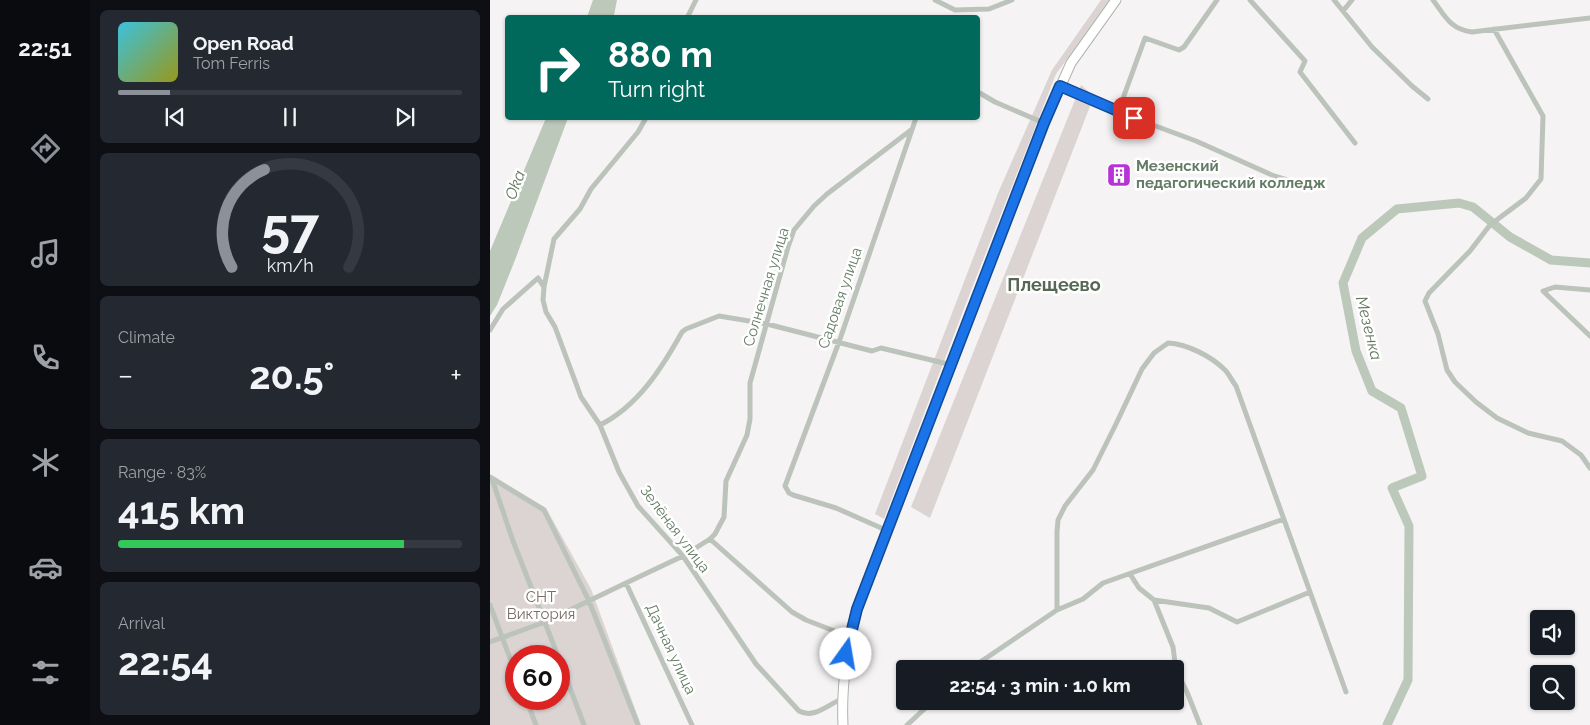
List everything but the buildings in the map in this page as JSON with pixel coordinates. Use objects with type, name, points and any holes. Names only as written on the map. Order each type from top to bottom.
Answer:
[{"type":"main road","points":[[843,725],[842,699],[846,654],[857,609],[1044,123],[1071,63],[1116,0]]},
{"type":"street","points":[[688,15],[696,0]]},
{"type":"street","points":[[935,0],[955,10],[989,9],[1012,0]]},
{"type":"street","points":[[1118,112],[1145,38],[1179,50],[1184,47],[1217,0]]},
{"type":"street","points":[[1250,0],[1305,62],[1300,72],[1355,143]]},
{"type":"street","points":[[1334,0],[1372,47],[1428,99]]},
{"type":"street","points":[[1344,11],[1352,0]]},
{"type":"street","points":[[1433,0],[1451,24],[1460,30],[1472,32],[1590,18]]},
{"type":"street","points":[[1494,29],[1543,116],[1541,179],[1526,198],[1490,225],[1470,251],[1429,293],[1425,301],[1438,334],[1447,370],[1455,382],[1476,402],[1497,418],[1528,432],[1562,441],[1581,455],[1590,468]]},
{"type":"street","points":[[1060,86],[1118,112],[1196,141],[1274,176],[1297,183]]},
{"type":"street","points":[[980,93],[995,102],[1044,123]]},
{"type":"street","points":[[544,287],[554,238],[580,209],[591,189],[638,132],[645,120]]},
{"type":"street","name":"Садовая улица","points":[[888,531],[836,508],[789,493],[785,486],[839,342],[915,120]]},
{"type":"street","name":"Солнечная улица","points":[[710,539],[715,534],[724,517],[726,481],[747,435],[750,419],[750,383],[794,230],[826,194],[911,130]]},
{"type":"street","points":[[490,330],[502,309],[516,299],[538,278],[544,287]]},
{"type":"street","name":"Зелёная улица","points":[[544,287],[543,300],[546,312],[556,327],[581,397],[600,426],[619,472],[638,506],[682,556],[756,664],[798,711],[805,714],[813,714],[842,699]]},
{"type":"street","points":[[1590,290],[1555,287],[1543,291],[1590,336]]},
{"type":"street","points":[[600,426],[630,405],[664,364],[682,332],[719,316],[767,324],[872,351],[881,348],[952,365]]},
{"type":"street","points":[[1057,610],[1058,520],[1065,506],[1093,470],[1142,369],[1154,353],[1168,343],[1180,344],[1208,358],[1225,370],[1236,386],[1346,692]]},
{"type":"street","points":[[491,478],[544,510],[589,601],[638,725]]},
{"type":"street","points":[[491,478],[553,645]]},
{"type":"street","points":[[983,660],[1057,610],[1083,599],[1103,583],[1284,519]]},
{"type":"street","points":[[490,642],[544,622],[626,584],[682,556],[710,539],[792,612],[806,620],[850,637]]},
{"type":"street","points":[[1130,574],[1139,588],[1154,600],[1173,648],[1176,670],[1200,725]]},
{"type":"street","name":"Дачная улица","points":[[626,584],[692,725]]},
{"type":"street","points":[[1154,600],[1208,608],[1237,622],[1310,592]]},
{"type":"street","points":[[490,605],[506,645]]},
{"type":"street","points":[[570,688],[584,725]]},
{"type":"street","points":[[530,710],[536,725]]},
{"type":"street","points":[[907,725],[923,710]]},
{"type":"green space","points":[[1101,0],[1111,0],[1056,74],[884,519],[875,514],[998,193],[1052,70]]},
{"type":"green space","points":[[1081,85],[1094,96],[930,518],[911,507]]},
{"type":"green space","name":"СНТ Виктория","points":[[490,475],[546,508],[591,589],[641,725],[490,725]]},
{"type":"shaded area","points":[[593,0],[617,0],[614,15],[588,15]]},
{"type":"shaded area","points":[[545,120],[567,120],[515,260],[497,305],[490,316],[490,251]]},
{"type":"waterway","name":"Мезенка","points":[[1387,725],[1408,680],[1409,526],[1392,488],[1422,476],[1401,408],[1372,391],[1356,351],[1343,283],[1362,238],[1397,209],[1459,203],[1473,207],[1510,237],[1551,260],[1590,263]]},
{"type":"place","name":"Мезенский педагогический колледж","points":[[1119,175]]},
{"type":"district","name":"Плещеево","points":[[1054,284]]},
{"type":"route","points":[[846,654],[857,609],[1044,123],[1060,86],[1134,118]]},
{"type":"water label","name":"Oka","points":[[515,185]]}]
